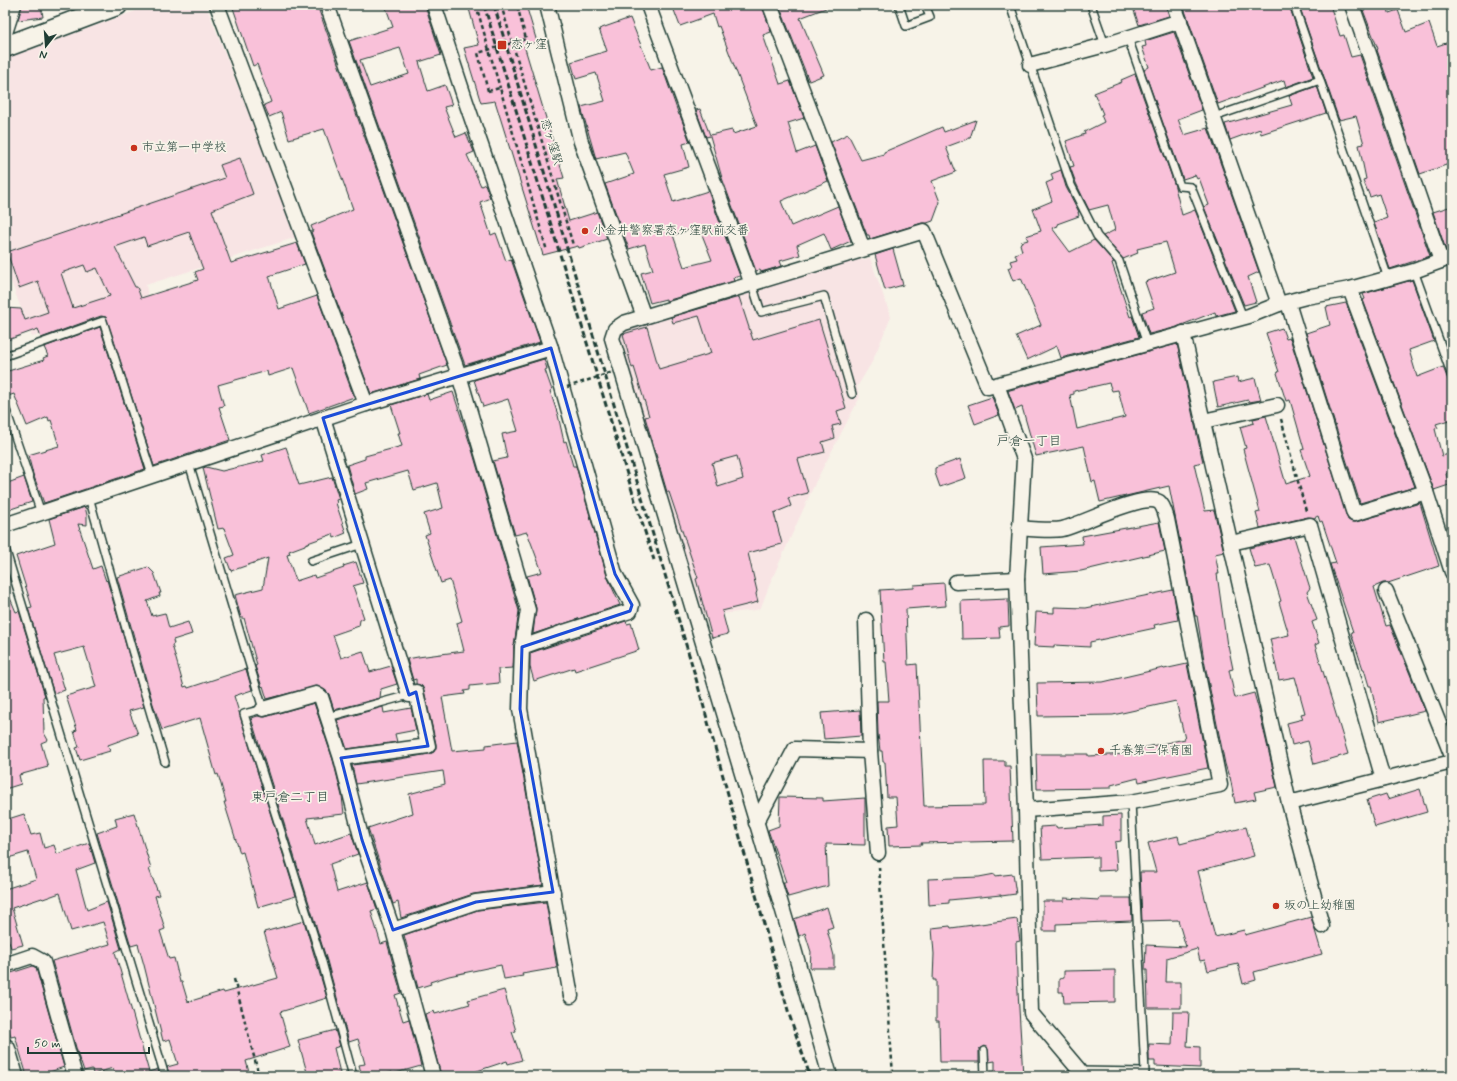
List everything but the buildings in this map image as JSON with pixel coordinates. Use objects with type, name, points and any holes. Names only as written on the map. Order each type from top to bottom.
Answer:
[{"type":"main road","points":[[5,46],[117,5]]},
{"type":"main road","points":[[5,1049],[13,1076]]},
{"type":"street","points":[[5,33],[14,5]]},
{"type":"street","points":[[217,5],[366,404]]},
{"type":"street","points":[[327,5],[459,375],[528,610],[522,648],[520,709],[571,996]]},
{"type":"street","points":[[434,5],[470,116],[551,348],[615,574],[632,605],[630,611],[561,633],[522,648]]},
{"type":"street","points":[[547,5],[581,142],[644,317]]},
{"type":"street","points":[[648,5],[752,284]]},
{"type":"street","points":[[770,5],[863,249]]},
{"type":"street","points":[[1174,5],[1283,303],[1354,514],[1426,492]]},
{"type":"street","points":[[830,1076],[612,338],[615,329],[624,323],[924,231],[988,387],[1243,317],[1283,303],[1350,289],[1414,271],[1446,259],[1404,151],[1352,5]]},
{"type":"street","points":[[1030,65],[1105,45],[1180,21]]},
{"type":"street","points":[[1350,289],[1426,492],[1452,572]]},
{"type":"street","points":[[1184,333],[1289,803],[1322,926]]},
{"type":"street","points":[[5,526],[323,418],[551,348]]},
{"type":"street","points":[[997,385],[1024,459],[1017,579],[1026,810],[1031,1013],[1080,1073]]},
{"type":"street","points":[[1203,421],[1277,405]]},
{"type":"street","points":[[323,418],[408,695],[416,692],[428,746],[341,758]]},
{"type":"street","points":[[1019,528],[1062,529],[1117,508],[1151,501],[1158,502],[1163,507],[1167,519],[1220,785],[1131,802],[1026,810]]},
{"type":"street","points":[[1231,544],[1310,525],[1383,779]]},
{"type":"street","points":[[956,582],[1017,579]]},
{"type":"street","points":[[1386,591],[1452,756]]},
{"type":"street","points":[[866,620],[870,751],[878,853]]},
{"type":"street","points":[[263,709],[316,694],[321,697],[341,758],[362,840],[393,930],[433,1076]]},
{"type":"street","points":[[756,823],[795,749],[870,751]]},
{"type":"street","points":[[1289,803],[1452,762]]},
{"type":"street","points":[[393,930],[476,902],[553,892]]},
{"type":"street","points":[[5,965],[32,956],[43,962],[75,1076]]},
{"type":"lane","points":[[898,5],[906,26],[930,17],[925,5]]},
{"type":"lane","points":[[1010,5],[1071,185],[1097,236],[1119,261],[1147,344]]},
{"type":"lane","points":[[1091,5],[1105,45]]},
{"type":"lane","points":[[1294,5],[1388,278]]},
{"type":"lane","points":[[1128,38],[1180,186],[1192,187],[1243,317]]},
{"type":"lane","points":[[1214,117],[1320,80]]},
{"type":"lane","points":[[1414,271],[1452,376]]},
{"type":"lane","points":[[752,284],[761,312],[824,296],[852,394]]},
{"type":"lane","points":[[5,356],[103,321],[152,475]]},
{"type":"lane","points":[[5,407],[41,513]]},
{"type":"lane","points":[[189,463],[263,709],[244,714],[322,962],[352,1076]]},
{"type":"lane","points":[[89,497],[165,762]]},
{"type":"lane","points":[[311,561],[362,544]]},
{"type":"lane","points":[[5,548],[165,1076]]},
{"type":"lane","points":[[328,717],[408,695]]},
{"type":"lane","points":[[1080,1073],[1145,1072],[1131,802]]},
{"type":"lane","points":[[984,1051],[985,1076]]},
{"type":"path","points":[[476,5],[547,251]]},
{"type":"path","name":"恋ヶ窪駅","points":[[500,88],[488,91],[478,53],[526,39],[517,5],[502,7],[573,245]]},
{"type":"path","points":[[567,386],[613,372]]},
{"type":"path","points":[[1277,405],[1310,525]]},
{"type":"path","points":[[878,853],[893,1076]]},
{"type":"path","points":[[234,979],[259,1076]]},
{"type":"highlighted area","points":[[551,348],[615,574],[632,605],[630,611],[522,647],[520,709],[553,892],[476,902],[393,930],[362,840],[341,758],[428,746],[416,692],[409,695],[323,418]]},
{"type":"shaded area","name":"市立第一中学校","points":[[152,5],[206,5],[297,237],[146,285],[149,301],[32,337],[5,266],[5,59]]},
{"type":"shaded area","points":[[858,256],[862,260],[870,258],[891,317],[872,362],[857,387],[860,397],[816,481],[771,581],[761,607],[756,610],[704,616],[619,336],[623,330]]},
{"type":"railway","points":[[484,5],[654,560]]},
{"type":"railway","points":[[494,5],[693,668],[789,1014],[810,1076]]},
{"type":"place","name":"恋ヶ窪","points":[[502,45]]},
{"type":"place","name":"市立第一中学校","points":[[134,148]]},
{"type":"place","name":"小金井警察署恋ヶ窪駅前交番","points":[[585,231]]},
{"type":"place","name":"千春第二保育園","points":[[1101,751]]},
{"type":"place","name":"坂の上幼稚園","points":[[1276,906]]},
{"type":"district","name":"戸倉一丁目","points":[[1029,441]]},
{"type":"district","name":"東戸倉二丁目","points":[[290,797]]}]
